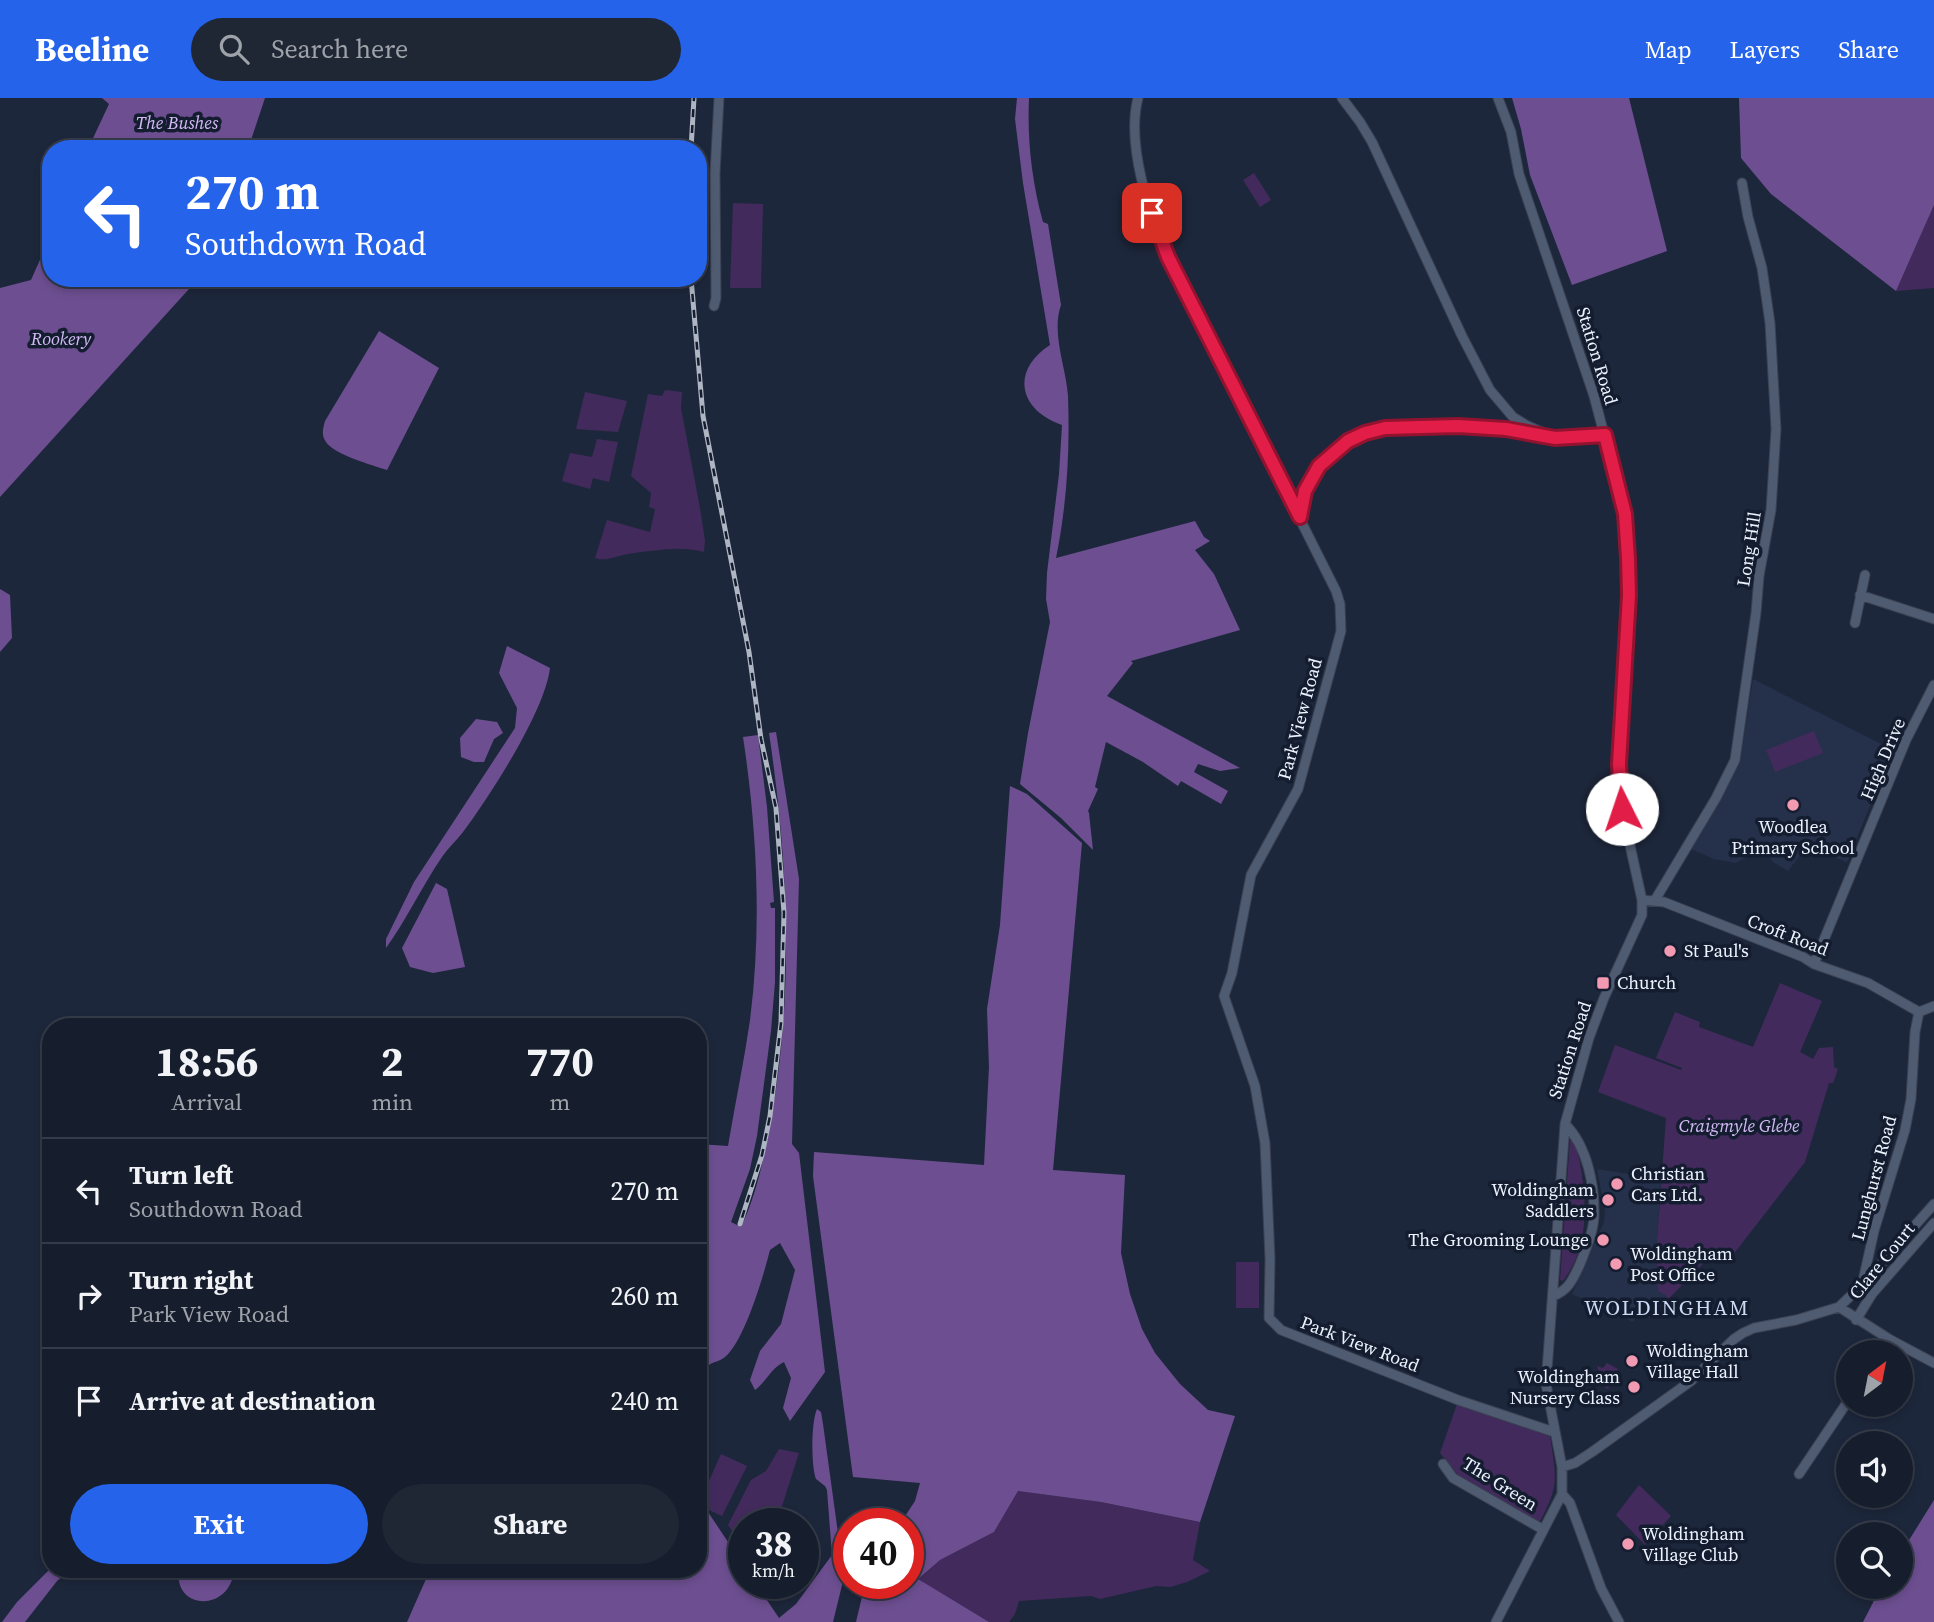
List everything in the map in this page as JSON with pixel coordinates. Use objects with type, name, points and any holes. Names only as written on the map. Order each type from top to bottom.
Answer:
[{"type":"street","points":[[714,306],[719,98]]},
{"type":"street","name":"Park View Road","points":[[1138,98],[1135,141],[1158,235],[1300,517],[1340,604],[1341,631],[1298,789],[1251,874],[1224,996],[1255,1086],[1265,1143],[1270,1259],[1269,1318],[1281,1331],[1458,1400],[1554,1432]]},
{"type":"street","points":[[1342,98],[1360,121],[1371,142],[1490,390],[1513,417],[1555,438]]},
{"type":"street","name":"Station Road","points":[[1498,98],[1511,132],[1519,174],[1582,356],[1605,435],[1625,514],[1628,558],[1629,595],[1619,787],[1642,900],[1642,915],[1589,1038],[1565,1124],[1546,1384],[1562,1467],[1562,1494]]},
{"type":"street","name":"Long Hill","points":[[1655,900],[1716,798],[1735,760],[1759,576],[1771,510],[1776,429],[1770,323],[1762,268],[1742,183]]},
{"type":"street","points":[[1300,517],[1305,491],[1319,466],[1348,441],[1365,433],[1385,428],[1458,426],[1506,429],[1555,438],[1605,435]]},
{"type":"street","points":[[1855,623],[1865,575]]},
{"type":"street","points":[[1860,595],[1934,618]]},
{"type":"street","name":"High Drive","points":[[1814,964],[1906,740],[1933,690]]},
{"type":"street","name":"Croft Road","points":[[1642,900],[1655,900],[1868,983],[1919,1012]]},
{"type":"street","points":[[1919,1012],[1934,1006]]},
{"type":"street","name":"Lunghurst Road","points":[[1863,1284],[1874,1231],[1905,1130],[1911,1099],[1915,1032],[1919,1012]]},
{"type":"street","points":[[1553,1296],[1563,1292],[1573,1279],[1591,1235],[1594,1217],[1587,1164],[1580,1143],[1565,1124]]},
{"type":"street","points":[[1562,1467],[1575,1463],[1691,1381],[1743,1333],[1839,1307],[1934,1204]]},
{"type":"street","name":"Clare Court","points":[[1856,1320],[1872,1294],[1934,1223]]},
{"type":"street","points":[[1839,1307],[1856,1320],[1934,1363]]},
{"type":"street","points":[[1800,1474],[1837,1418]]},
{"type":"street","name":"The Green","points":[[1443,1464],[1453,1478],[1542,1529]]},
{"type":"street","points":[[1496,1622],[1562,1494],[1570,1503],[1601,1588],[1619,1622]]},
{"type":"shaded area","name":"Woodlea Primary School","points":[[1753,679],[1893,750],[1847,862],[1806,847],[1788,871],[1773,862],[1762,849],[1736,863],[1714,859],[1691,849],[1740,763]]},
{"type":"shaded area","points":[[1597,1169],[1661,1179],[1656,1255],[1658,1291],[1668,1295],[1647,1315],[1639,1310],[1633,1322],[1572,1294],[1604,1222],[1605,1211]]},
{"type":"green space","name":"The Bushes","points":[[102,98],[265,98],[251,140],[92,140],[109,104]]},
{"type":"green space","points":[[1017,98],[1029,98],[1033,176],[1043,222],[1048,224],[1061,305],[1058,327],[1067,385],[1069,437],[1065,498],[1056,558],[1195,521],[1204,537],[1210,541],[1195,550],[1214,574],[1240,630],[1131,661],[1133,663],[1107,696],[1240,768],[1220,771],[1198,764],[1194,772],[1228,791],[1221,804],[1181,781],[1178,786],[1143,762],[1106,742],[1095,787],[1098,789],[1088,811],[1093,850],[1061,818],[1020,784],[1050,622],[1046,599],[1047,573],[1062,425],[1036,410],[1025,389],[1029,366],[1037,355],[1050,345],[1023,183],[1015,119]]},
{"type":"green space","points":[[1512,98],[1629,98],[1667,251],[1572,285],[1530,175]]},
{"type":"green space","points":[[1739,98],[1934,98],[1934,205],[1896,291],[1771,194],[1741,158]]},
{"type":"green space","points":[[1254,173],[1271,200],[1260,207],[1243,180]]},
{"type":"green space","points":[[733,203],[763,204],[761,288],[730,288]]},
{"type":"green space","points":[[1934,205],[1934,288],[1896,291]]},
{"type":"green space","name":"Rookery","points":[[42,255],[42,287],[191,287],[0,497],[0,288],[31,280]]},
{"type":"green space","points":[[379,331],[439,368],[387,470],[337,451],[326,442],[323,434],[325,421]]},
{"type":"green space","points":[[665,390],[682,392],[681,408],[700,508],[704,552],[666,549],[607,559],[595,558],[607,520],[650,532],[655,509],[649,507],[651,493],[631,476],[648,394],[662,396]]},
{"type":"green space","points":[[585,392],[627,401],[618,432],[576,429]]},
{"type":"green space","points":[[597,439],[618,442],[609,482],[593,478],[590,489],[562,481],[570,453],[592,457]]},
{"type":"green space","points":[[0,589],[10,595],[12,638],[0,652]]},
{"type":"green space","points":[[507,646],[550,668],[538,707],[501,776],[463,832],[442,857],[386,948],[386,939],[414,882],[515,728],[517,708],[499,673]]},
{"type":"green space","points":[[476,719],[497,722],[503,733],[494,739],[484,762],[474,762],[461,757],[460,738]]},
{"type":"green space","points":[[1814,731],[1823,753],[1775,772],[1766,750]]},
{"type":"green space","points":[[776,732],[799,879],[792,1144],[799,1153],[825,1372],[790,1421],[783,1408],[791,1378],[784,1362],[755,1390],[750,1380],[760,1351],[781,1324],[795,1270],[780,1243],[770,1250],[754,1304],[736,1344],[724,1357],[707,1367],[707,1145],[728,1146],[750,1020],[757,914],[755,842],[743,737],[758,735],[774,902],[770,903],[771,908],[775,908],[775,982],[757,1136],[750,1169],[731,1222],[741,1227],[760,1172],[779,1067],[786,972],[786,924],[781,828],[769,733]]},
{"type":"green space","points":[[1010,786],[1027,794],[1082,843],[1053,1170],[1125,1175],[1121,1253],[1130,1294],[1142,1329],[1155,1353],[1180,1384],[1208,1410],[1235,1416],[1200,1522],[1101,1502],[1018,1491],[994,1532],[940,1560],[924,1574],[924,1508],[910,1508],[920,1483],[853,1477],[813,1176],[814,1152],[984,1165],[989,1067],[987,1009],[1000,925]]},
{"type":"green space","points":[[436,883],[447,889],[465,967],[433,973],[410,967],[402,948]]},
{"type":"green space","name":"Craigmyle Glebe","points":[[1780,983],[1822,1001],[1800,1052],[1813,1059],[1819,1048],[1833,1047],[1834,1067],[1838,1069],[1833,1083],[1829,1083],[1805,1162],[1729,1260],[1714,1252],[1650,1318],[1647,1315],[1667,1296],[1658,1291],[1656,1255],[1666,1118],[1598,1092],[1615,1045],[1681,1070],[1682,1068],[1656,1058],[1675,1012],[1700,1022],[1699,1027],[1753,1047]]},
{"type":"green space","points":[[1570,1140],[1580,1161],[1585,1216],[1577,1256],[1563,1281],[1560,1280]]},
{"type":"green space","points":[[1236,1262],[1259,1262],[1259,1308],[1236,1308]]},
{"type":"green space","points":[[1607,1363],[1618,1369],[1608,1389],[1603,1386],[1597,1366],[1603,1368]]},
{"type":"green space","points":[[1457,1404],[1545,1432],[1550,1436],[1555,1481],[1539,1523],[1458,1475],[1440,1453]]},
{"type":"green space","points":[[817,1409],[821,1412],[835,1508],[833,1599],[839,1599],[833,1622],[407,1622],[426,1578],[707,1578],[707,1510],[728,1542],[728,1599],[766,1599],[779,1618],[800,1599],[819,1599],[819,1573],[832,1555],[827,1490],[816,1479],[813,1434]]},
{"type":"green space","points":[[779,1449],[799,1453],[782,1508],[737,1508],[751,1480],[766,1471]]},
{"type":"green space","points":[[721,1454],[747,1466],[722,1516],[707,1509],[707,1485]]},
{"type":"green space","points":[[1639,1485],[1671,1516],[1645,1545],[1616,1515]]},
{"type":"green space","points":[[1018,1491],[1101,1502],[1200,1522],[1193,1560],[1210,1571],[1170,1587],[1156,1586],[1100,1599],[1091,1596],[1019,1601],[1009,1622],[989,1622],[924,1583],[924,1573],[940,1560],[994,1532]]},
{"type":"green space","points":[[1934,1500],[1934,1622],[1863,1622],[1875,1599],[1913,1599],[1913,1534]]},
{"type":"green space","points":[[42,1577],[61,1578],[25,1622],[2,1622]]},
{"type":"green space","points":[[179,1578],[232,1578],[223,1594],[203,1601],[184,1593]]},
{"type":"green space","points":[[924,1583],[989,1622],[856,1622],[861,1599],[924,1599]]},
{"type":"railway","points":[[692,140],[694,98]]},
{"type":"railway","points":[[692,287],[703,416],[749,652],[761,739],[776,808],[784,913],[781,1023],[770,1116],[762,1155],[740,1224]]},
{"type":"place","name":"Woodlea Primary School","points":[[1793,805]]},
{"type":"place","name":"St Paul's","points":[[1670,951]]},
{"type":"place","name":"Church","points":[[1603,983]]},
{"type":"place","name":"Christian Cars Ltd.","points":[[1617,1184]]},
{"type":"place","name":"Woldingham Saddlers","points":[[1608,1200]]},
{"type":"place","name":"The Grooming Lounge","points":[[1603,1240]]},
{"type":"place","name":"Woldingham Post Office","points":[[1616,1264]]},
{"type":"place","name":"Woldingham Village Hall","points":[[1632,1361]]},
{"type":"place","name":"Woldingham Nursery Class","points":[[1634,1387]]},
{"type":"place","name":"Woldingham Village Club","points":[[1628,1544]]},
{"type":"district","name":"WOLDINGHAM","points":[[1667,1308]]},
{"type":"route","points":[[1152,213],[1168,257],[1300,517],[1305,491],[1319,466],[1332,452],[1365,433],[1385,428],[1458,426],[1506,429],[1555,438],[1605,435],[1625,514],[1628,558],[1629,595],[1619,764],[1622,809]]}]
